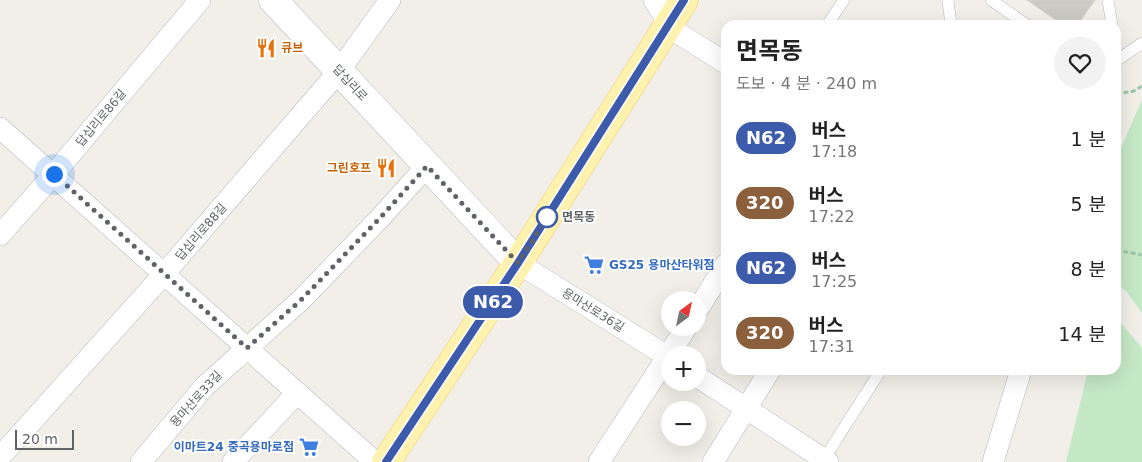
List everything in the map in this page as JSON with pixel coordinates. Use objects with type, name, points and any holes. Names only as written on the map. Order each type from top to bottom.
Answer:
[{"type":"main road","points":[[386,462],[518,263],[684,0]]},
{"type":"street","name":"답십리로86길","points":[[0,235],[54,174],[200,0]]},
{"type":"street","name":"답십리로","points":[[273,0],[518,263]]},
{"type":"street","name":"답십리로88길","points":[[0,457],[164,274],[339,71],[390,0]]},
{"type":"street","points":[[654,0],[669,25],[721,60]]},
{"type":"street","points":[[0,128],[54,174],[375,462]]},
{"type":"street","points":[[247,348],[301,300],[427,166]]},
{"type":"street","name":"용마산로36길","points":[[518,263],[661,352]]},
{"type":"street","points":[[706,296],[721,272]]},
{"type":"street","name":"용마산로33길","points":[[145,458],[205,386],[247,348]]},
{"type":"street","points":[[599,462],[661,369]]},
{"type":"street","points":[[713,462],[767,375]]},
{"type":"street","points":[[993,462],[1020,375]]},
{"type":"street","points":[[706,382],[825,461]]},
{"type":"street","points":[[233,462],[298,393]]},
{"type":"lane","points":[[830,20],[844,0]]},
{"type":"lane","points":[[948,0],[950,20]]},
{"type":"lane","points":[[991,0],[1020,20]]},
{"type":"lane","points":[[1108,0],[1111,20]]},
{"type":"lane","points":[[1121,57],[1142,42]]},
{"type":"lane","points":[[825,461],[878,375]]},
{"type":"path","points":[[1121,93],[1134,91],[1142,86]]},
{"type":"path","points":[[1121,251],[1142,255]]},
{"type":"green space","points":[[1142,100],[1142,313],[1126,291],[1121,288],[1121,148]]},
{"type":"green space","points":[[1121,323],[1142,348],[1142,462],[1066,462],[1087,375],[1121,375]]},
{"type":"building","points":[[1027,0],[1095,0],[1081,20],[1056,20]]},
{"type":"bus line","name":"N62","points":[[386,462],[518,263],[684,0]]},
{"type":"place","name":"큐브","points":[[266,48]]},
{"type":"place","name":"그린호프","points":[[386,168]]},
{"type":"place","name":"면목동","points":[[547,217]]},
{"type":"place","name":"GS25 용마산타워점","points":[[594,265]]},
{"type":"place","name":"이마트24 중곡용마로점","points":[[309,447]]},
{"type":"route","points":[[54,174],[247,348],[301,300],[427,166],[518,263],[550,213],[547,217]]}]
